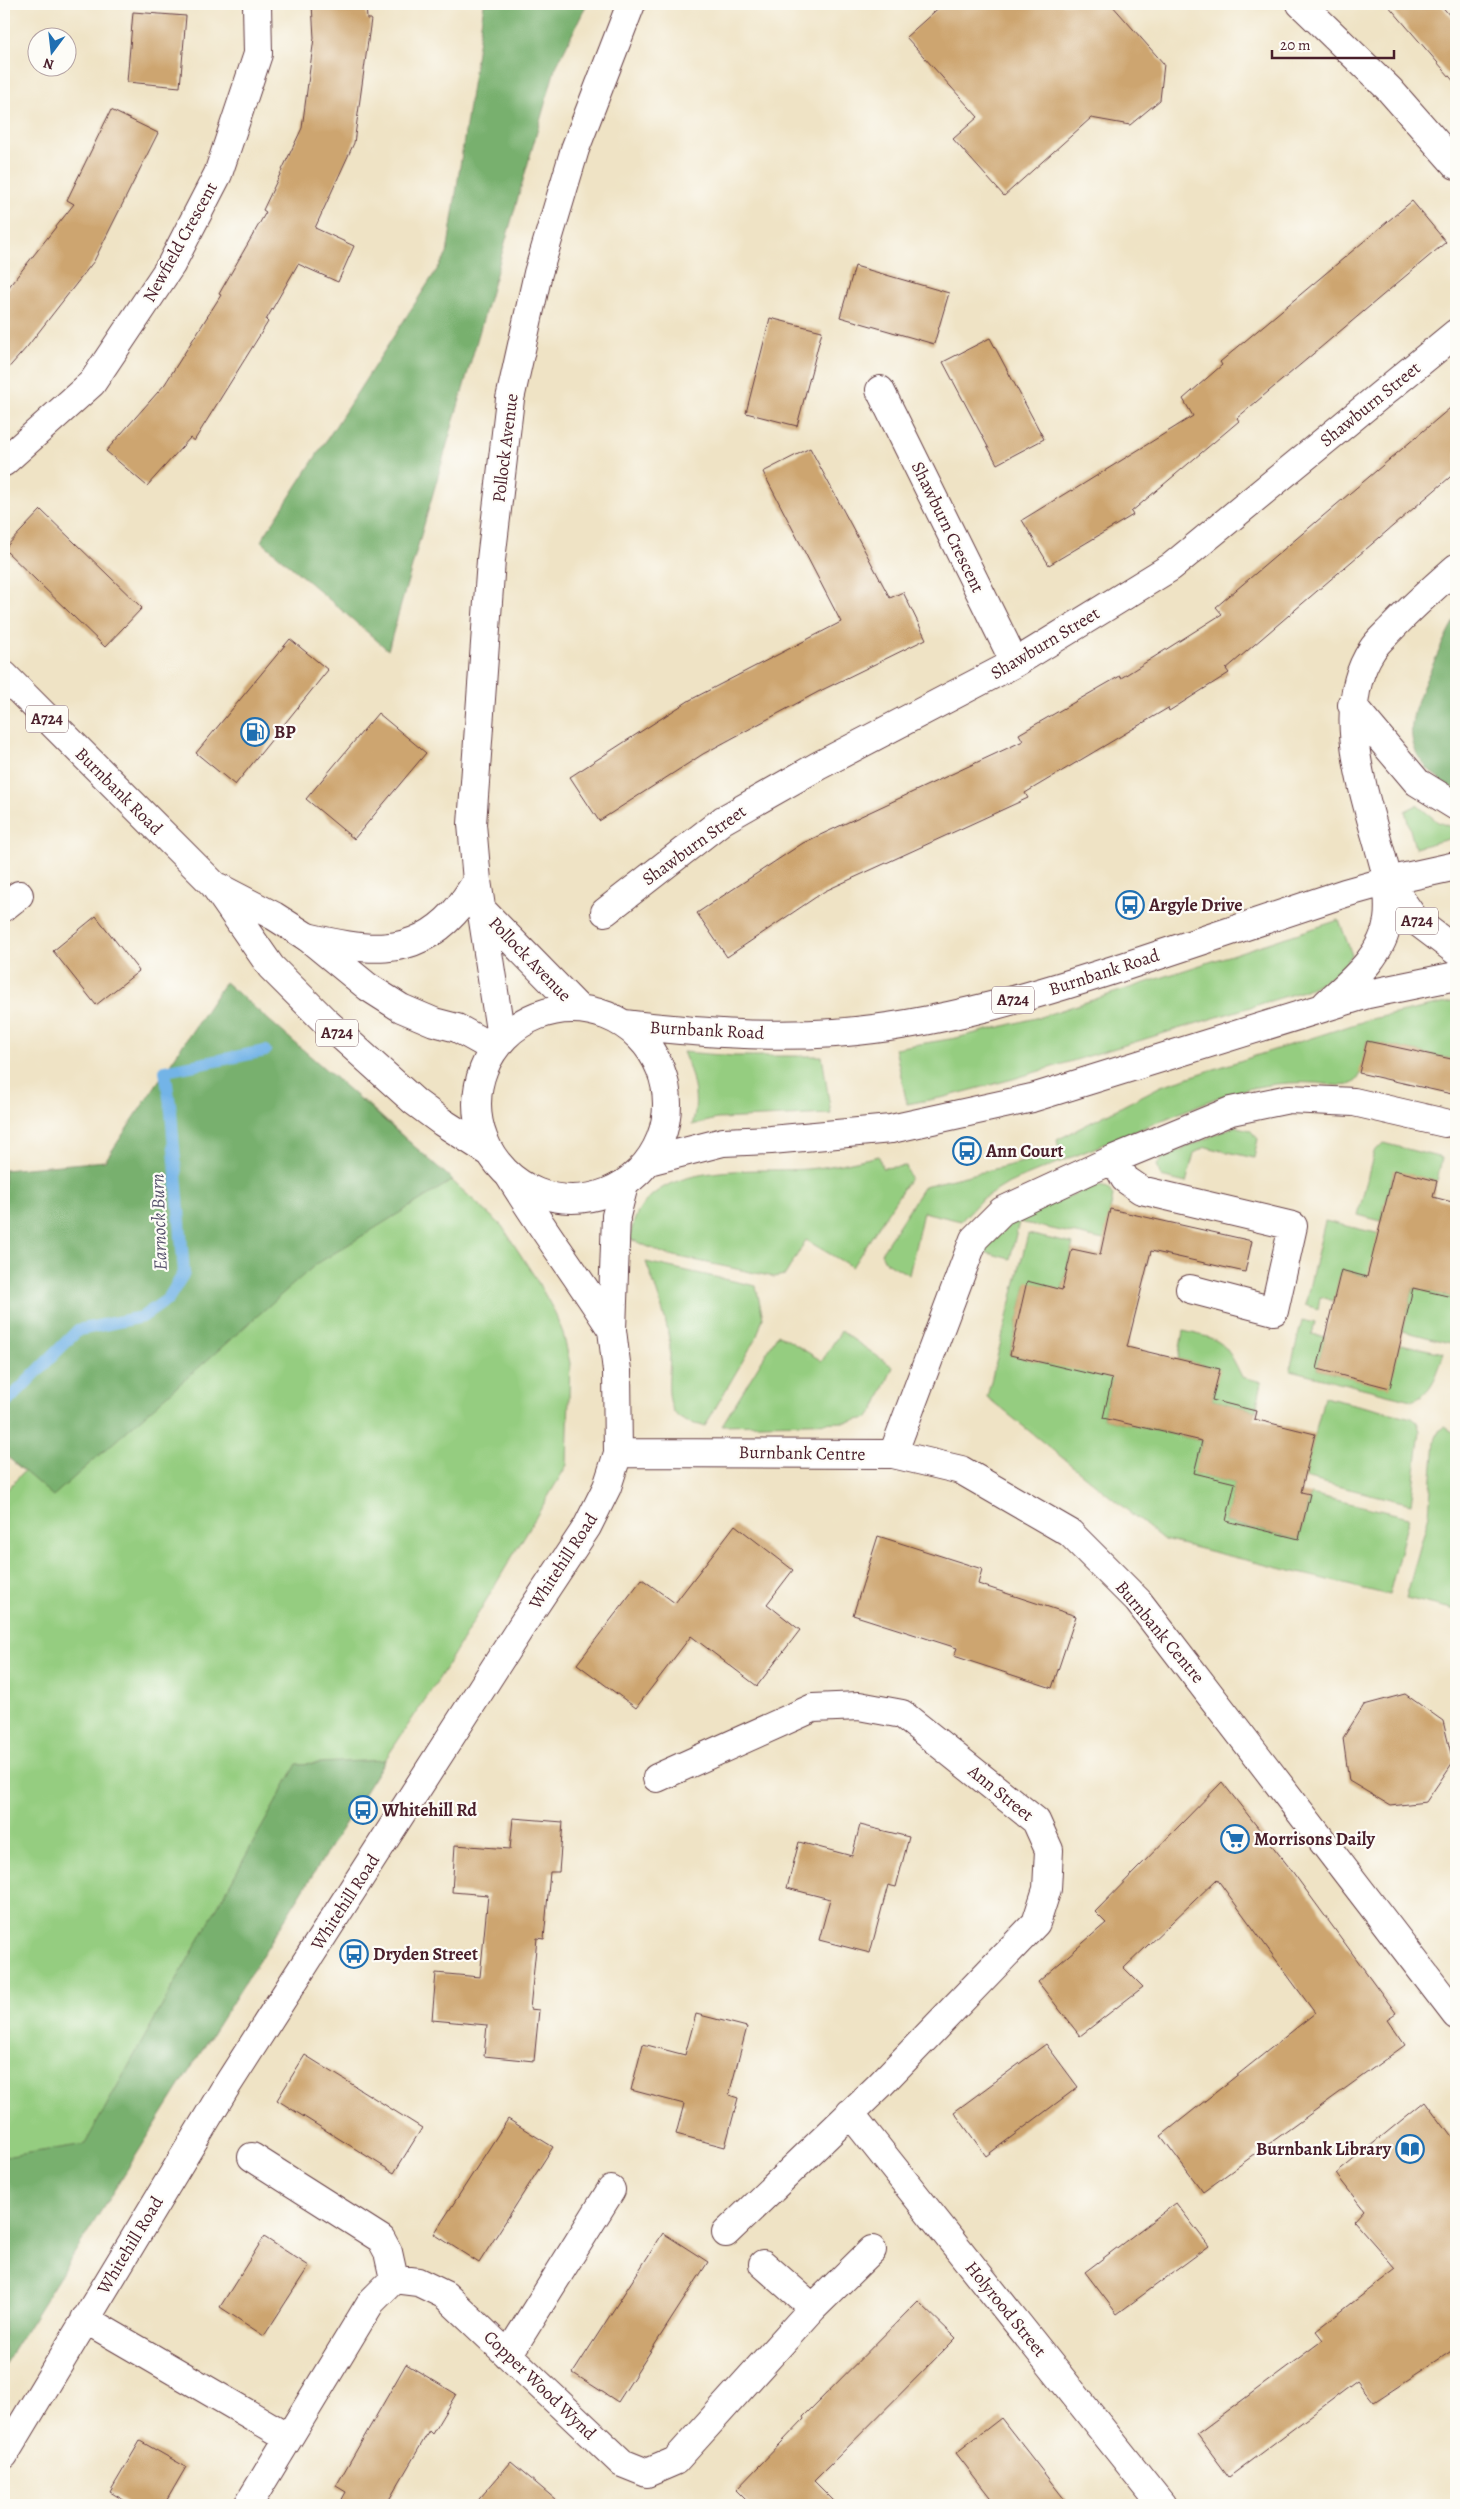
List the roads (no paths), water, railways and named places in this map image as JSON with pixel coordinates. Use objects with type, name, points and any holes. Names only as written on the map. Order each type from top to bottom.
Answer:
[{"type":"street","name":"Newfield Crescent","points":[[4,462],[92,383],[171,266],[218,174],[258,54],[257,4]]},
{"type":"street","name":"Pollock Avenue","points":[[497,1042],[477,881],[472,824],[491,560],[510,399],[538,273],[575,149],[631,4]]},
{"type":"street","points":[[1300,4],[1389,89],[1456,165]]},
{"type":"street","name":"Shawburn Street","points":[[605,912],[723,820],[818,766],[1015,663],[1171,567],[1456,333]]},
{"type":"street","name":"Shawburn Crescent","points":[[880,390],[1015,663]]},
{"type":"street","points":[[1388,881],[1355,751],[1352,705],[1358,678],[1372,649],[1412,607],[1456,568]]},
{"type":"street","name":"Burnbank Road","points":[[4,675],[214,885],[272,967],[326,1022],[415,1102],[489,1152]]},
{"type":"street","points":[[1352,705],[1417,782],[1456,806]]},
{"type":"street","name":"Burnbank Road","points":[[624,1024],[706,1032],[808,1034],[855,1031],[955,1015],[1058,988],[1388,881],[1456,866]]},
{"type":"street","points":[[307,936],[339,944],[362,947],[405,946],[440,926],[455,912],[477,881]]},
{"type":"street","name":"A724","points":[[1388,881],[1415,920],[1456,951]]},
{"type":"street","name":"A724","points":[[1319,1010],[1358,974],[1376,951],[1388,921],[1388,881]]},
{"type":"street","name":"Burnbank Road","points":[[214,885],[274,916],[307,936],[368,987],[401,1008],[426,1019],[497,1042]]},
{"type":"street","name":"Pollock Avenue","points":[[481,909],[579,1009]]},
{"type":"street","name":"A724","points":[[649,1161],[723,1142],[771,1140],[891,1128],[1032,1098],[1368,994],[1456,976]]},
{"type":"street","name":"A724","points":[[579,1009],[608,1016],[624,1024],[639,1037],[651,1052],[660,1069],[666,1087],[668,1107],[665,1126],[649,1161],[624,1184],[606,1194],[585,1200],[564,1200],[526,1189],[510,1177],[489,1152],[479,1126],[476,1100],[479,1081],[497,1042],[522,1023],[540,1015],[559,1010],[579,1009]]},
{"type":"street","points":[[893,1454],[974,1238],[1002,1211],[1114,1159],[1231,1111],[1289,1099],[1354,1102],[1445,1123]]},
{"type":"street","points":[[1114,1159],[1125,1179],[1141,1190],[1293,1226],[1274,1310],[1190,1289]]},
{"type":"street","name":"Whitehill Road","points":[[510,1177],[537,1222],[560,1251],[612,1330]]},
{"type":"street","name":"Whitehill Road","points":[[4,2456],[85,2318],[224,2090],[528,1616],[588,1527],[607,1487],[618,1453],[617,1371],[612,1330],[616,1216],[624,1184]]},
{"type":"street","name":"Burnbank Centre","points":[[618,1453],[893,1454],[961,1470],[1070,1533],[1138,1601],[1456,2015]]},
{"type":"street","name":"Ann Street","points":[[657,1778],[813,1708],[859,1706],[902,1714],[1036,1821],[1049,1850],[1047,1889],[1036,1923],[850,2113],[726,2233]]},
{"type":"street","name":"Holyrood Street","points":[[850,2113],[1162,2505]]},
{"type":"street","points":[[248,2505],[371,2302],[394,2279],[388,2252],[381,2239],[252,2157]]},
{"type":"street","points":[[508,2355],[611,2190]]},
{"type":"street","name":"Copper Wood Wynd","points":[[394,2279],[418,2282],[445,2295],[622,2463],[647,2473],[675,2461],[813,2308],[872,2250]]},
{"type":"street","points":[[763,2264],[813,2308]]},
{"type":"street","points":[[85,2318],[288,2437]]},
{"type":"waterway","name":"Earnock Burn","points":[[4,1405],[78,1330],[142,1317],[168,1299],[184,1273],[171,1111],[165,1071],[265,1051]]},
{"type":"place","name":"BP","points":[[255,732]]},
{"type":"place","name":"Argyle Drive","points":[[1130,905]]},
{"type":"place","name":"Ann Court","points":[[967,1151]]},
{"type":"place","name":"Whitehill Rd","points":[[363,1810]]},
{"type":"place","name":"Morrisons Daily","points":[[1235,1839]]},
{"type":"place","name":"Dryden Street","points":[[354,1954]]},
{"type":"place","name":"Burnbank Library","points":[[1410,2149]]}]
